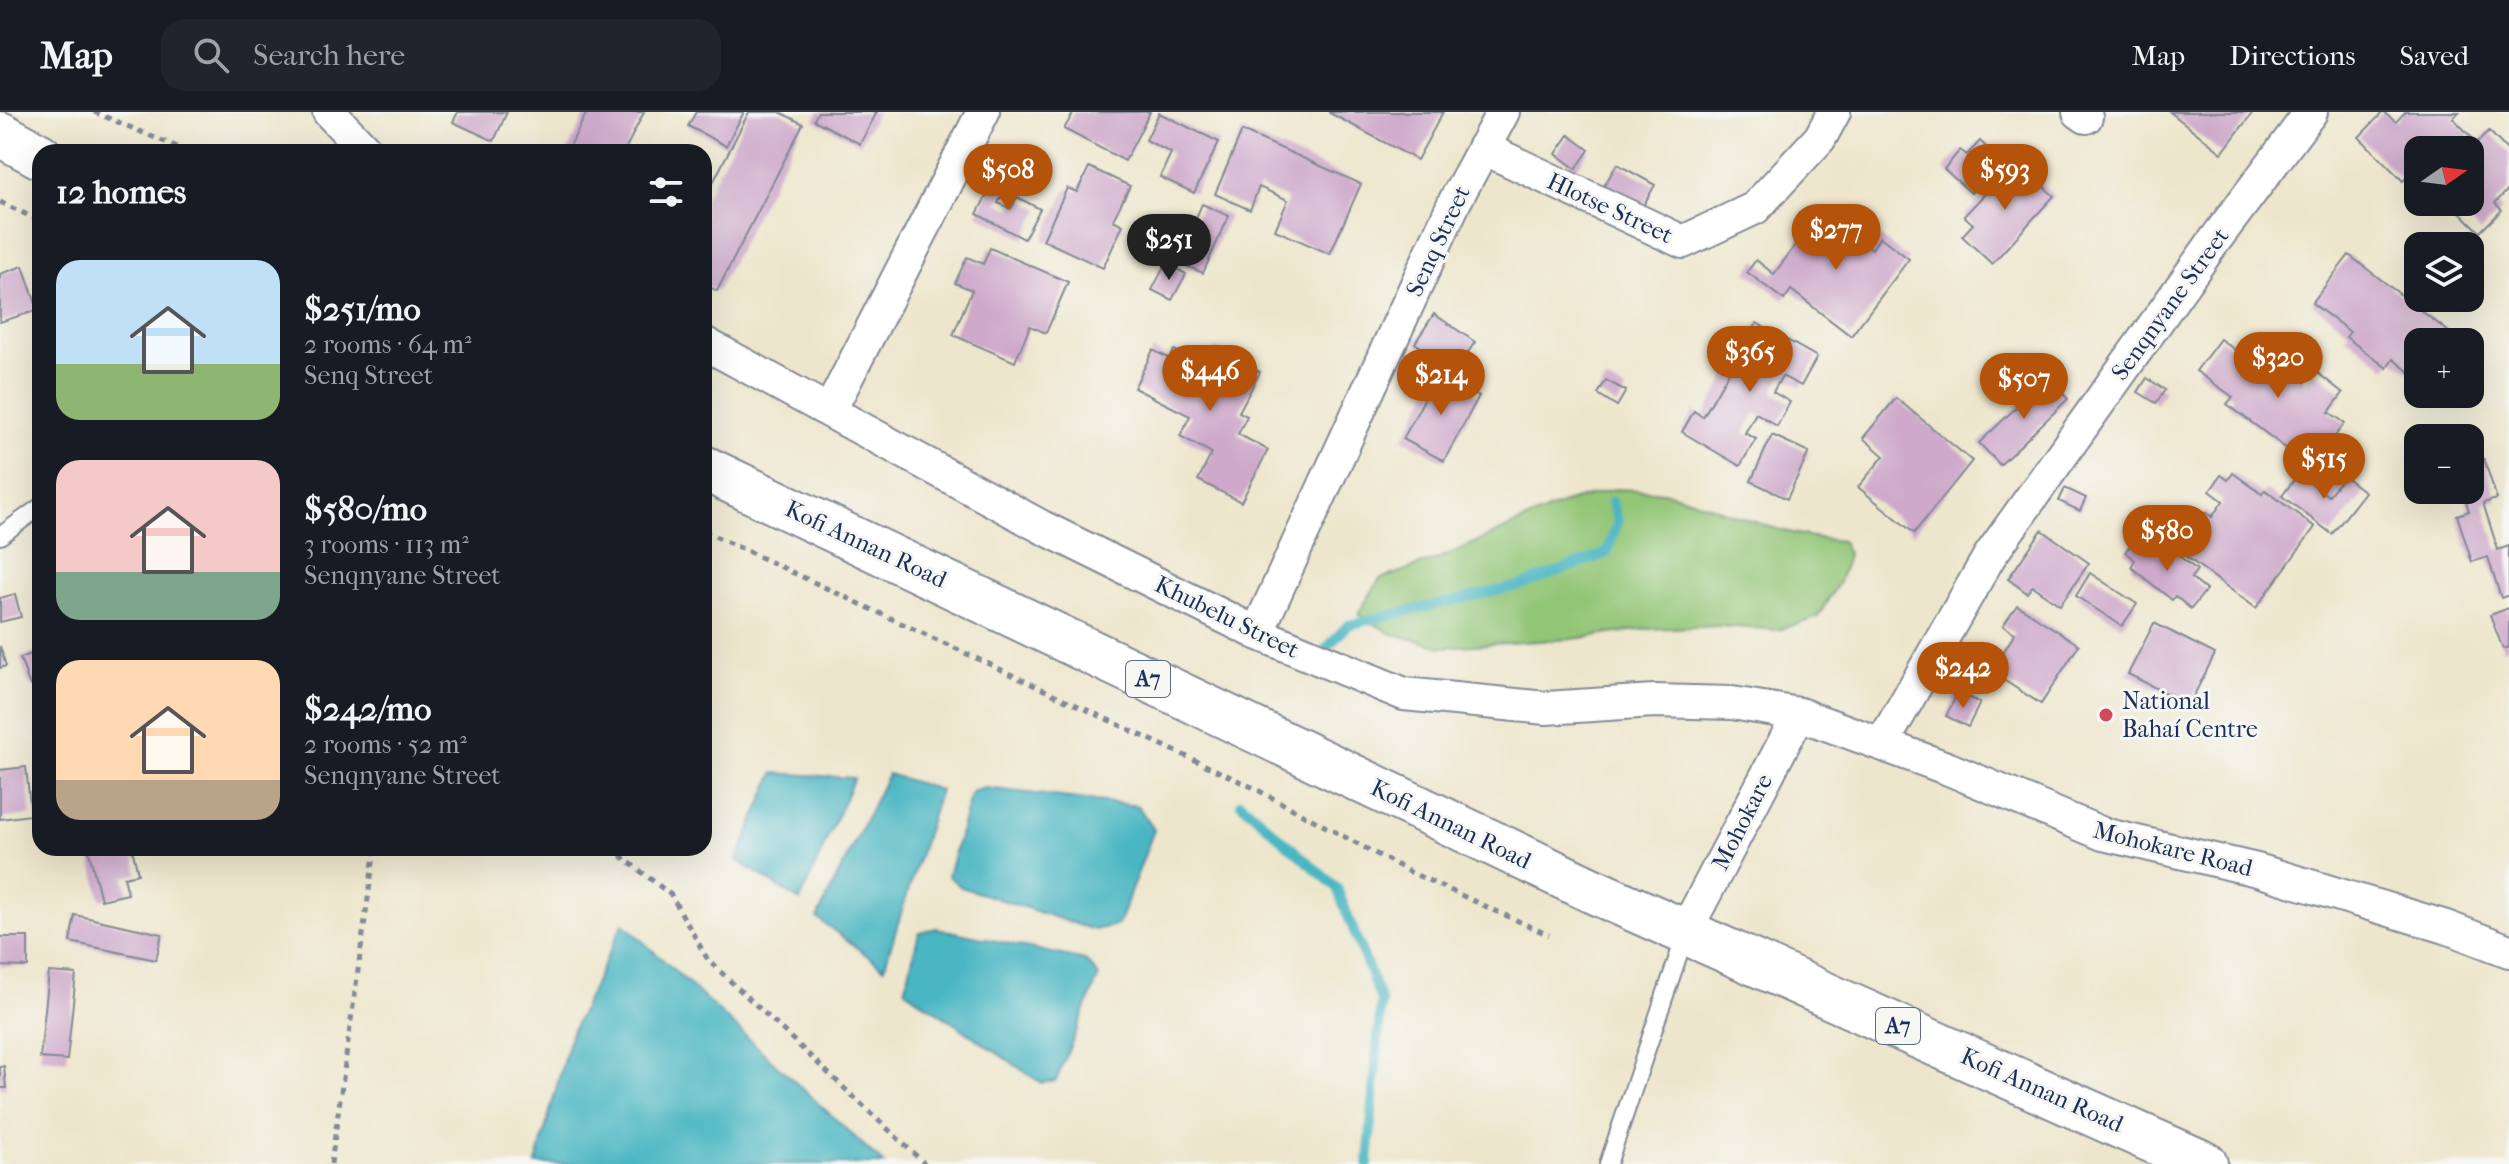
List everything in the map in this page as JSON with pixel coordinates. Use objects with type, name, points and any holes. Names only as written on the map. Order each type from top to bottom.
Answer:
[{"type":"main road","points":[[0,134],[32,152]]},
{"type":"main road","name":"Kofi Annan Road","points":[[712,472],[1591,890],[2205,1164]]},
{"type":"street","points":[[329,112],[359,144]]},
{"type":"street","points":[[830,410],[983,112]]},
{"type":"street","name":"Senq Street","points":[[1257,633],[1455,201],[1503,112]]},
{"type":"street","name":"Hlotse Street","points":[[1483,148],[1683,242],[1755,208],[1820,138],[1834,112]]},
{"type":"street","name":"Senqnyane Street","points":[[1882,744],[1989,557],[2212,244],[2311,112]]},
{"type":"street","name":"Khubelu Street","points":[[712,347],[1042,527],[1257,633],[1404,694],[1546,708],[1654,701],[1732,703],[1799,714]]},
{"type":"street","name":"Mohokare Road","points":[[1799,714],[1882,744],[2103,834],[2257,870],[2446,927],[2509,951]]},
{"type":"street","name":"Mohokare","points":[[1686,930],[1799,714]]},
{"type":"lane","points":[[0,536],[32,513]]},
{"type":"lane","points":[[1608,1164],[1686,930]]},
{"type":"path","points":[[94,112],[170,144]]},
{"type":"path","points":[[0,202],[32,217]]},
{"type":"path","points":[[712,535],[1252,787],[1410,872],[1549,935]]},
{"type":"path","points":[[331,1164],[374,856]]},
{"type":"path","points":[[621,856],[671,895],[708,960],[925,1164]]},
{"type":"green space","points":[[1614,489],[1669,493],[1777,529],[1842,541],[1848,554],[1839,582],[1817,618],[1778,630],[1720,626],[1647,629],[1572,639],[1442,647],[1390,633],[1358,614],[1380,579],[1438,559],[1564,503]]},
{"type":"water","points":[[774,773],[854,778],[800,901],[737,860]]},
{"type":"water","points":[[888,774],[940,790],[884,968],[817,918]]},
{"type":"water","points":[[985,788],[1138,806],[1154,830],[1118,925],[1094,930],[961,887],[948,876],[971,792]]},
{"type":"water","points":[[623,923],[884,1164],[536,1164],[570,1036]]},
{"type":"water","points":[[936,928],[1085,960],[1099,976],[1056,1081],[1041,1083],[905,990],[919,932]]},
{"type":"building","points":[[458,112],[507,112],[494,141],[453,122]]},
{"type":"building","points":[[587,112],[644,112],[628,144],[571,144]]},
{"type":"building","points":[[696,112],[744,112],[726,146],[688,126]]},
{"type":"building","points":[[749,112],[780,112],[803,124],[717,291],[712,288],[712,184]]},
{"type":"building","points":[[818,112],[877,112],[860,144],[814,120]]},
{"type":"building","points":[[1074,112],[1150,112],[1125,161],[1064,129]]},
{"type":"building","points":[[1328,112],[1443,112],[1417,160]]},
{"type":"building","points":[[2170,112],[2253,112],[2222,153]]},
{"type":"building","points":[[2383,112],[2396,122],[2405,112],[2459,112],[2453,118],[2470,136],[2404,136],[2403,181],[2359,137]]},
{"type":"building","points":[[1159,113],[1219,142],[1194,193],[1160,177],[1171,153],[1146,140]]},
{"type":"building","points":[[1242,131],[1361,184],[1330,254],[1275,230],[1288,200],[1259,187],[1250,210],[1215,194]]},
{"type":"building","points":[[2489,131],[2509,152],[2509,189],[2495,203],[2502,210],[2480,232],[2464,216],[2484,216],[2484,136]]},
{"type":"building","points":[[1569,135],[1589,150],[1576,169],[1556,154]]},
{"type":"building","points":[[1980,141],[2000,160],[1971,193],[1944,169],[1960,150],[1967,155]]},
{"type":"building","points":[[2016,161],[2054,196],[1992,264],[1962,236],[1973,224],[1964,216]]},
{"type":"building","points":[[1617,164],[1655,185],[1642,208],[1604,186]]},
{"type":"building","points":[[1089,167],[1130,186],[1113,220],[1123,225],[1103,268],[1043,240],[1067,188],[1077,192]]},
{"type":"building","points":[[994,181],[1006,187],[998,203],[1011,209],[1017,197],[1040,209],[1024,239],[977,214]]},
{"type":"building","points":[[1202,204],[1229,216],[1203,273],[1177,262]]},
{"type":"building","points":[[1852,213],[1871,228],[1861,241],[1872,249],[1880,237],[1909,259],[1851,336],[1791,290],[1784,300],[1747,272],[1756,260],[1774,274],[1817,216],[1838,231]]},
{"type":"building","points":[[990,248],[1068,282],[1046,333],[1030,326],[1015,362],[953,335],[972,290],[955,283],[967,257],[983,264]]},
{"type":"building","points":[[2349,255],[2404,297],[2404,312],[2423,312],[2444,328],[2404,328],[2404,368],[2393,359],[2387,368],[2346,337],[2350,332],[2312,303]]},
{"type":"building","points":[[1166,263],[1186,274],[1172,300],[1152,290]]},
{"type":"building","points":[[23,266],[32,292],[32,312],[0,322],[0,274]]},
{"type":"building","points":[[1434,314],[1475,342],[1455,371],[1415,343]]},
{"type":"building","points":[[1757,323],[1817,357],[1801,386],[1782,376],[1773,392],[1790,402],[1777,426],[1756,413],[1745,433],[1756,439],[1740,466],[1682,432],[1694,411],[1703,417]]},
{"type":"building","points":[[2220,339],[2246,358],[2249,353],[2272,370],[2283,355],[2307,372],[2302,379],[2305,382],[2314,370],[2343,393],[2329,412],[2345,423],[2311,467],[2227,404],[2233,397],[2196,371]]},
{"type":"building","points":[[1215,348],[1260,372],[1239,412],[1247,416],[1238,434],[1268,450],[1241,502],[1198,480],[1212,453],[1180,436],[1190,416],[1134,388],[1153,350],[1170,359],[1174,350],[1198,362],[1194,370],[1202,374]]},
{"type":"building","points":[[1438,373],[1479,396],[1444,461],[1403,439]]},
{"type":"building","points":[[2048,377],[2068,399],[2000,465],[1979,443]]},
{"type":"building","points":[[2147,378],[2165,390],[2156,403],[2138,392]]},
{"type":"building","points":[[1606,380],[1626,391],[1617,406],[1598,394]]},
{"type":"building","points":[[1896,398],[1972,461],[1914,533],[1858,487],[1884,456],[1863,438]]},
{"type":"building","points":[[1772,435],[1809,452],[1787,499],[1751,481]]},
{"type":"building","points":[[2484,459],[2497,499],[2484,503]]},
{"type":"building","points":[[2233,473],[2262,494],[2265,490],[2315,527],[2256,608],[2184,555],[2201,532],[2195,528],[2206,512],[2212,517],[2223,501],[2210,491],[2221,475],[2228,480]]},
{"type":"building","points":[[2299,473],[2328,496],[2344,476],[2365,492],[2332,534],[2282,496]]},
{"type":"building","points":[[2065,488],[2086,498],[2080,511],[2059,501]]},
{"type":"building","points":[[2467,504],[2483,504],[2498,550],[2509,546],[2509,595],[2501,598],[2488,557],[2472,562],[2457,515],[2469,511]]},
{"type":"building","points":[[2042,530],[2089,563],[2060,605],[2032,586],[2027,593],[2008,579]]},
{"type":"building","points":[[2133,542],[2139,547],[2144,542],[2160,555],[2166,546],[2197,570],[2191,578],[2206,590],[2191,609],[2175,596],[2172,600],[2131,567],[2135,560],[2125,552]]},
{"type":"building","points":[[2090,573],[2137,604],[2122,626],[2076,596]]},
{"type":"building","points":[[15,594],[21,617],[0,622],[0,598]]},
{"type":"building","points":[[2017,605],[2079,645],[2041,704],[1991,672],[2015,633],[2003,626]]},
{"type":"building","points":[[2509,608],[2509,647],[2503,649],[2490,615]]},
{"type":"building","points":[[2154,623],[2215,654],[2189,705],[2128,674]]},
{"type":"building","points":[[0,646],[6,666],[0,668]]},
{"type":"building","points":[[32,654],[30,686],[20,658]]},
{"type":"building","points":[[1958,692],[1980,703],[1968,727],[1946,716]]},
{"type":"building","points":[[26,767],[31,815],[0,819],[0,770]]},
{"type":"building","points":[[90,856],[134,856],[138,874],[124,877],[128,894],[101,900]]},
{"type":"building","points":[[75,915],[162,934],[156,960],[70,942]]},
{"type":"building","points":[[0,937],[28,937],[28,967],[0,966]]},
{"type":"building","points":[[49,972],[76,974],[67,1060],[40,1058]]},
{"type":"building","points":[[4,1066],[6,1088],[0,1088],[0,1067]]},
{"type":"waterway","points":[[1325,650],[1348,625],[1522,585],[1607,553],[1618,521],[1612,502]]},
{"type":"waterway","points":[[1241,803],[1337,888],[1381,1001],[1368,1164]]},
{"type":"place","name":"National Bahaí Centre","points":[[2106,715]]}]
